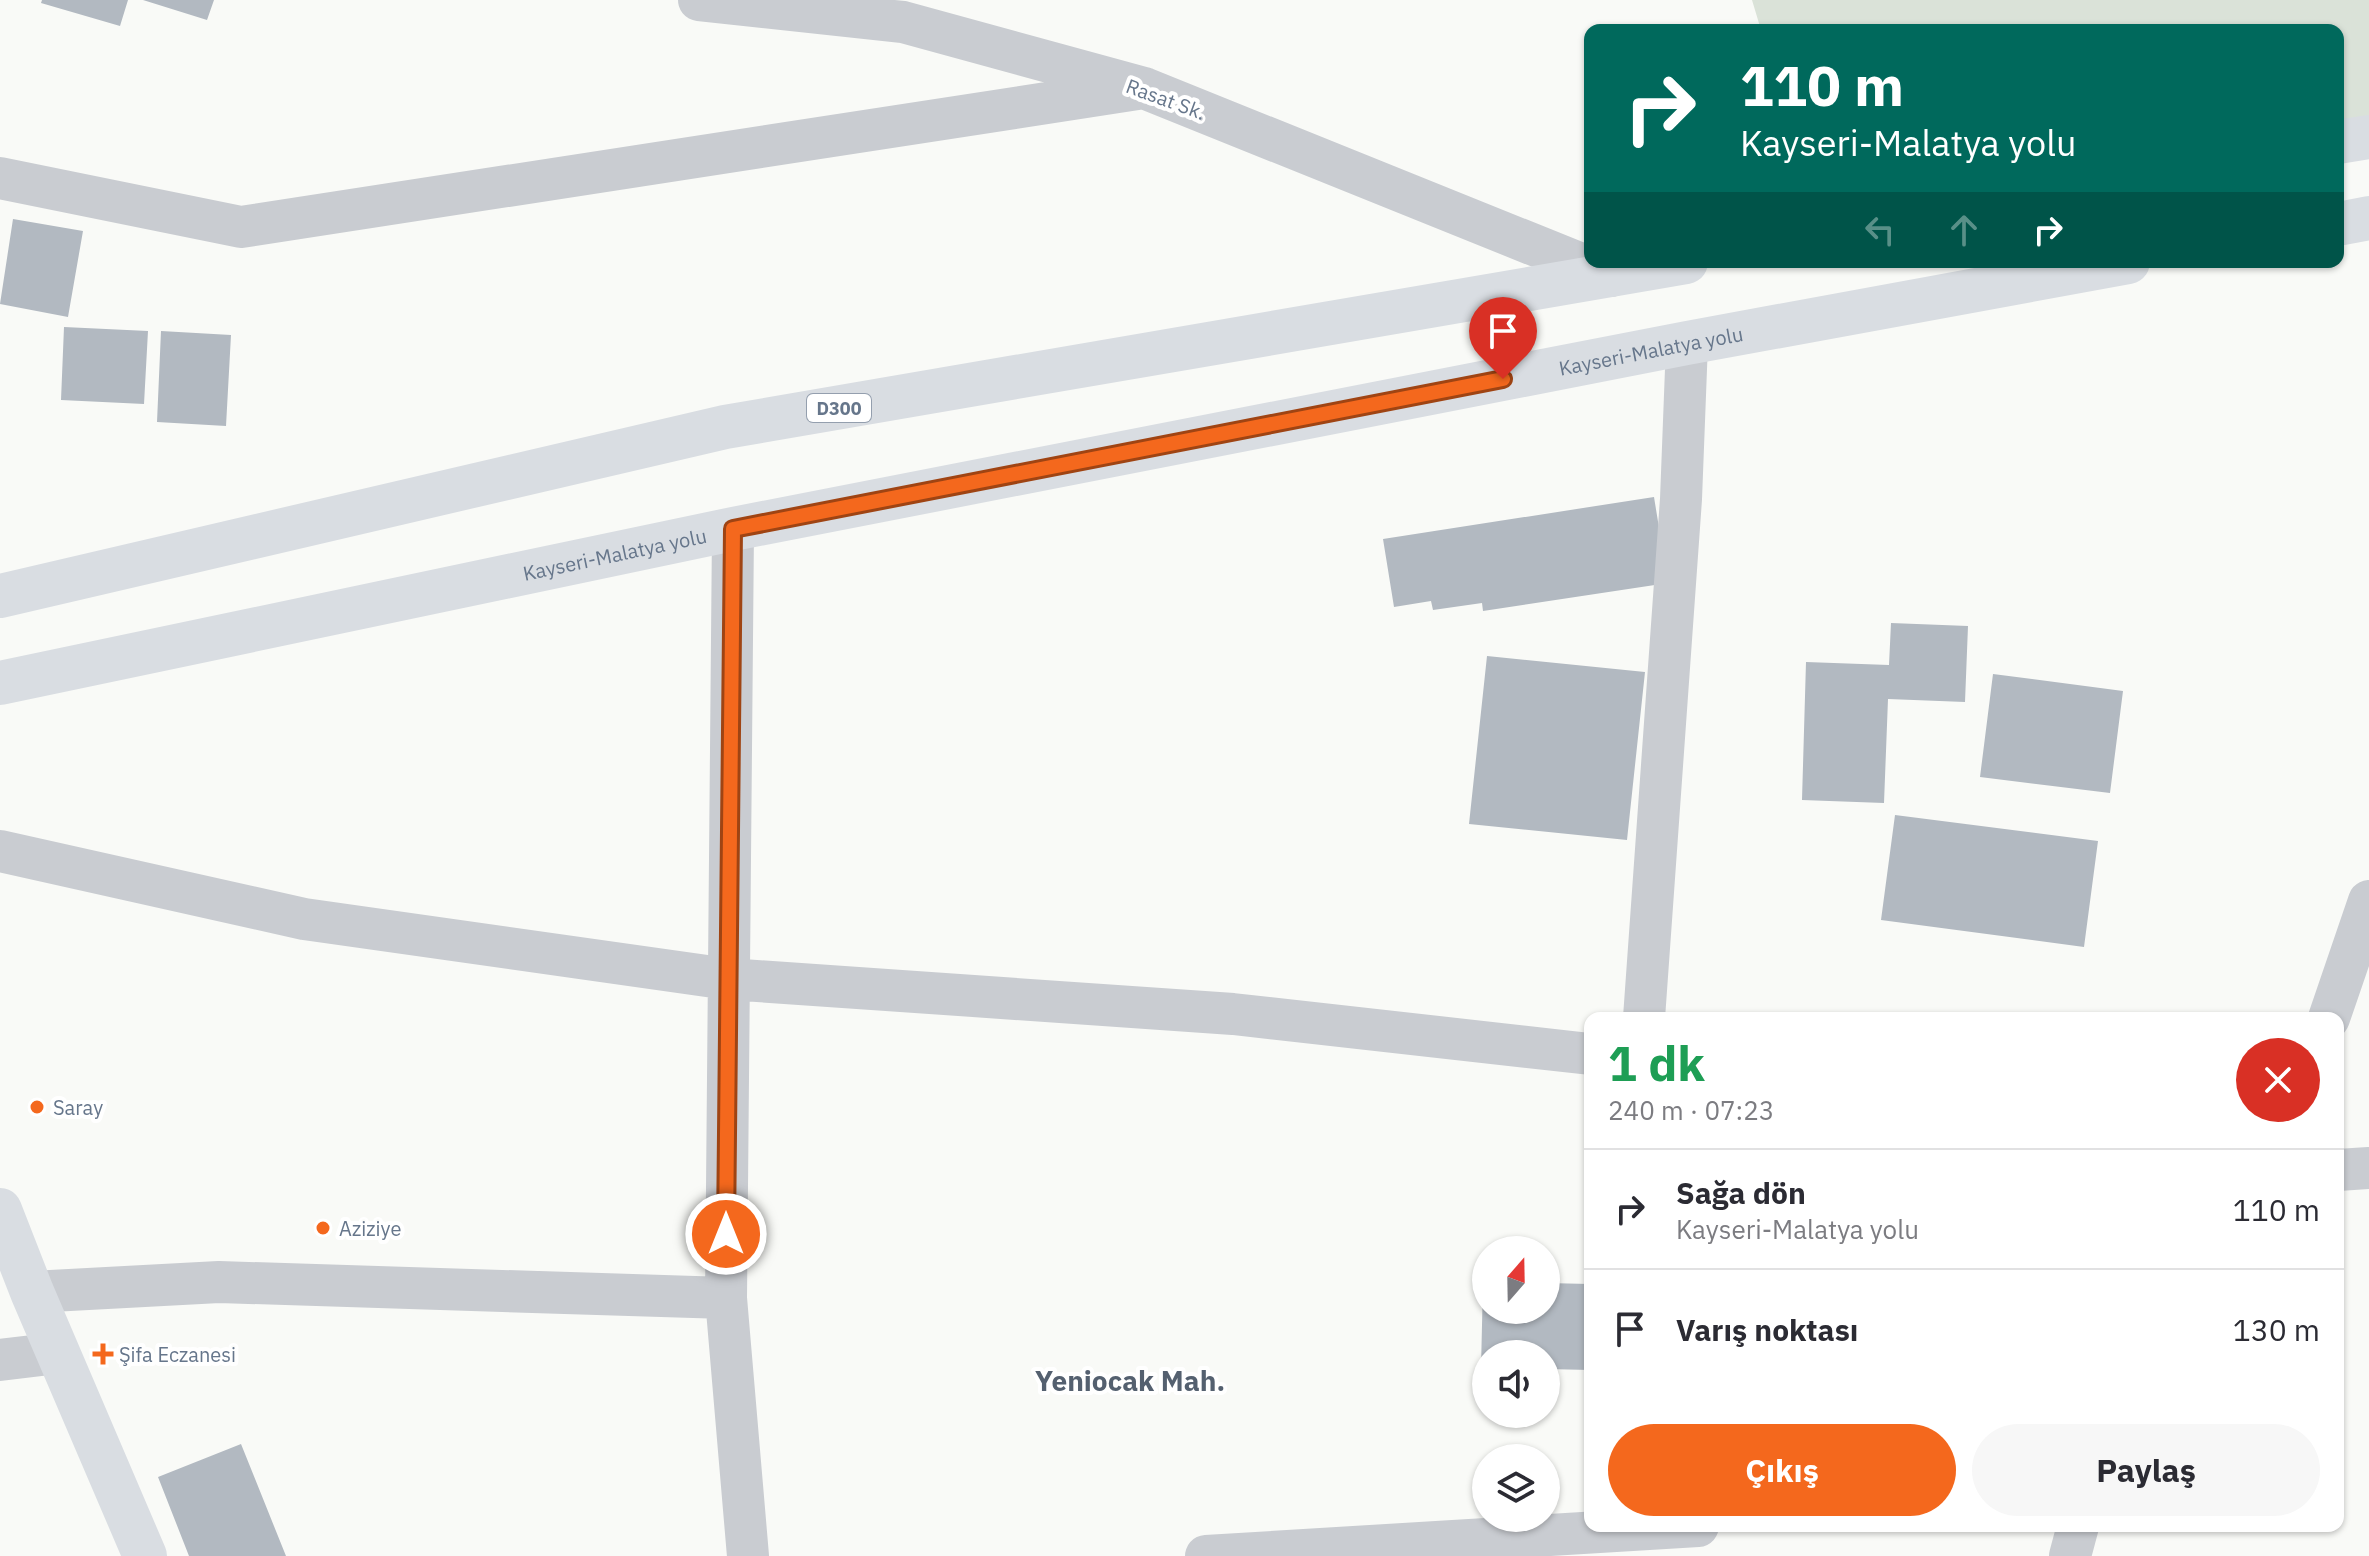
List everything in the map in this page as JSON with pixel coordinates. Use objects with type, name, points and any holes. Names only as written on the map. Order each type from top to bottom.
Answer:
[{"type":"main road","points":[[2344,141],[2369,137]]},
{"type":"main road","points":[[2344,223],[2369,218]]},
{"type":"main road","name":"D300","points":[[0,596],[725,427],[1654,268]]},
{"type":"main road","name":"Kayseri-Malatya yolu","points":[[0,683],[733,529],[1687,343],[2095,268]]},
{"type":"main road","points":[[0,1210],[145,1556]]},
{"type":"street","name":"Rasat Sk.","points":[[699,0],[903,22],[1144,88],[1584,265]]},
{"type":"street","points":[[0,178],[241,227],[1144,88]]},
{"type":"street","name":"Rasat Sk.","points":[[1591,268],[1611,276]]},
{"type":"street","points":[[1644,1012],[1680,515],[1687,343]]},
{"type":"street","points":[[733,529],[726,1298],[748,1556]]},
{"type":"street","points":[[0,851],[304,919],[728,979],[1233,1014],[1584,1053]]},
{"type":"street","points":[[2331,1012],[2369,901]]},
{"type":"street","points":[[2344,1170],[2369,1168]]},
{"type":"street","points":[[32,1292],[219,1282],[726,1298]]},
{"type":"street","points":[[0,1360],[58,1353]]},
{"type":"street","points":[[1206,1556],[1616,1537],[1653,1532]]},
{"type":"street","points":[[2070,1556],[2076,1532]]},
{"type":"shaded area","points":[[1752,0],[2369,0],[2369,137],[2344,141],[2344,24],[1759,24]]},
{"type":"building","points":[[42,0],[128,0],[120,26],[41,3]]},
{"type":"building","points":[[143,0],[214,0],[207,20]]},
{"type":"building","points":[[13,219],[83,231],[68,317],[0,304]]},
{"type":"building","points":[[64,327],[148,331],[144,404],[61,400]]},
{"type":"building","points":[[161,331],[231,335],[226,426],[157,422]]},
{"type":"building","points":[[1654,497],[1668,583],[1483,611],[1482,603],[1433,610],[1431,601],[1394,607],[1383,539]]},
{"type":"building","points":[[1891,623],[1968,626],[1965,702],[1888,699],[1884,803],[1802,800],[1806,662],[1889,665]]},
{"type":"building","points":[[1487,656],[1645,672],[1627,840],[1469,824]]},
{"type":"building","points":[[1993,674],[2123,691],[2110,793],[1980,777]]},
{"type":"building","points":[[1895,815],[2098,841],[2084,947],[1881,920]]},
{"type":"building","points":[[1560,1283],[1584,1284],[1584,1370],[1560,1369],[1560,1340],[1482,1340],[1482,1324],[1560,1324]]},
{"type":"building","points":[[241,1444],[286,1556],[189,1556],[158,1477]]},
{"type":"place","name":"Saray","points":[[37,1107]]},
{"type":"place","name":"Aziziye","points":[[323,1228]]},
{"type":"place","name":"Şifa Eczanesi","points":[[103,1354]]},
{"type":"district","name":"Yeniocak Mah.","points":[[1130,1380]]},
{"type":"route","points":[[726,1234],[733,529],[1503,379]]}]
